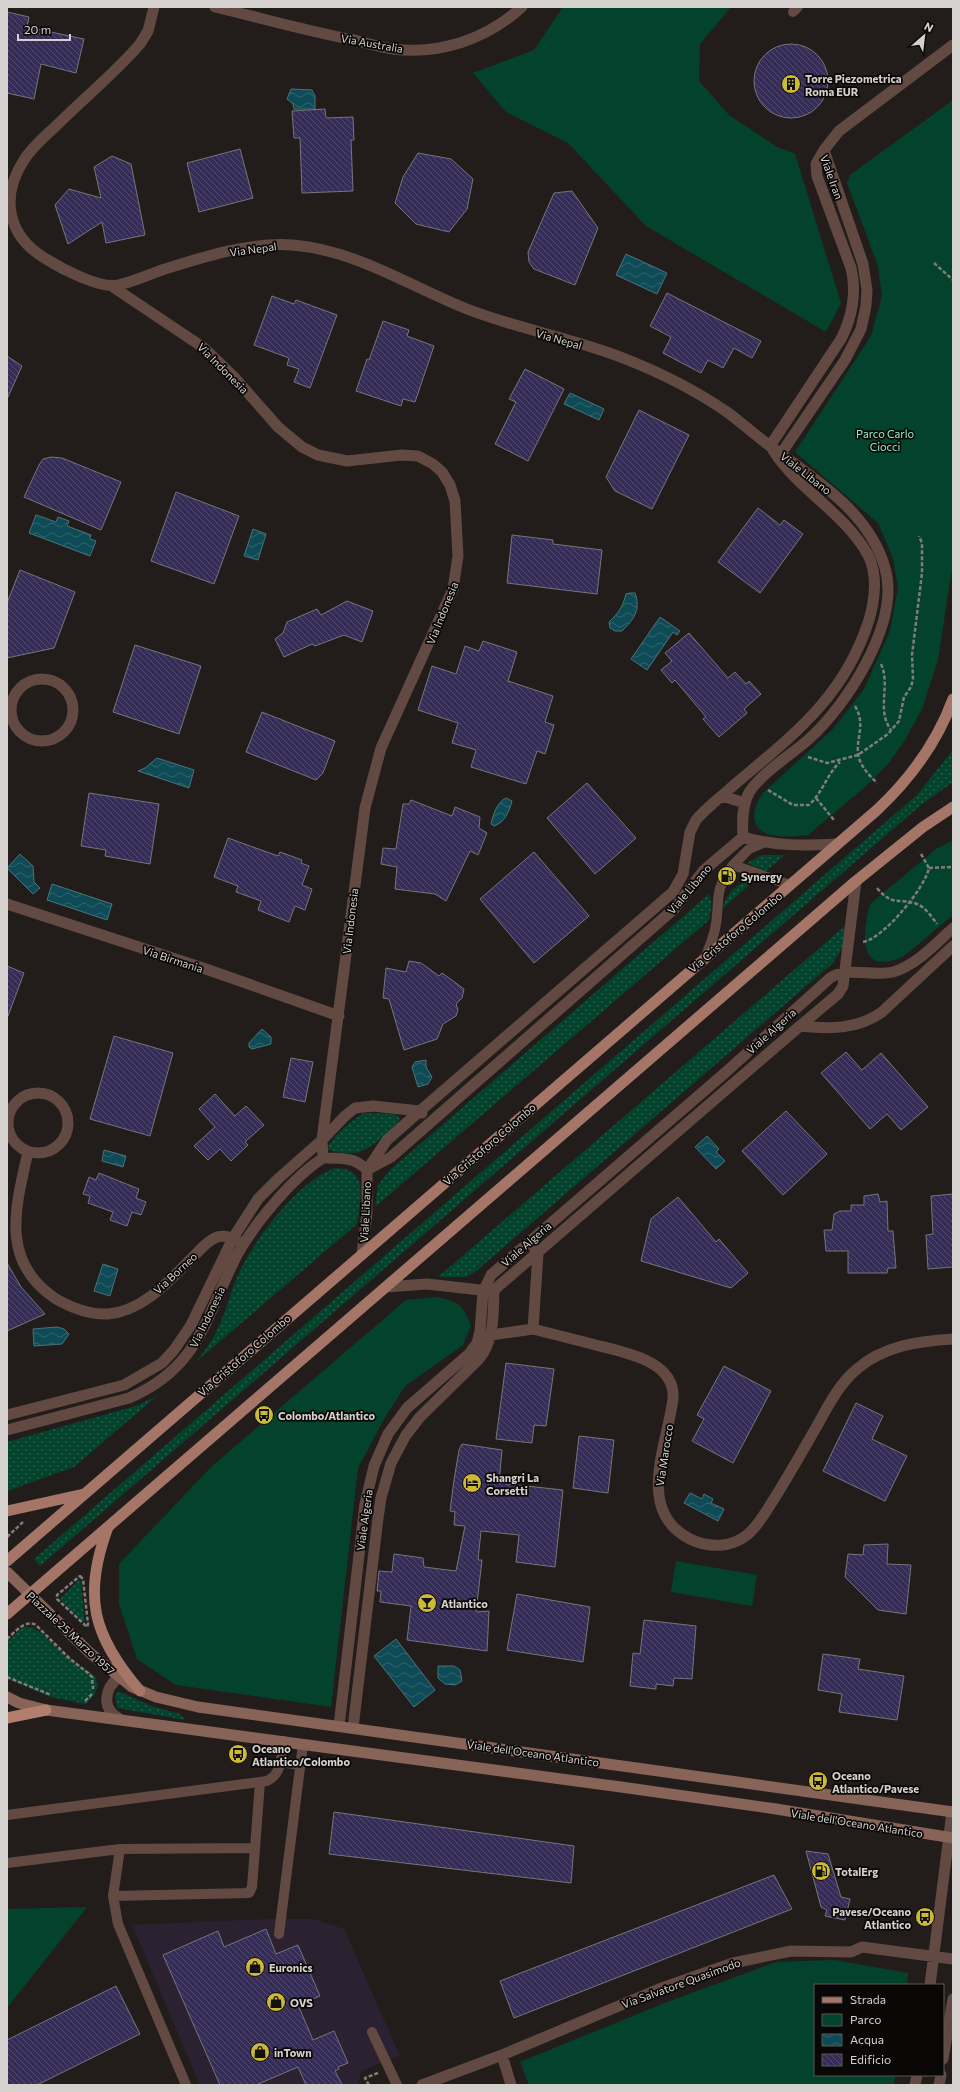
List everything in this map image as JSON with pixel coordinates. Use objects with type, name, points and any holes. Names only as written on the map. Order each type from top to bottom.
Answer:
[{"type":"highway","points":[[7,1718],[46,1710]]},
{"type":"main road","name":"Via Cristoforo Colombo","points":[[7,1561],[706,956],[877,810],[903,784],[932,744],[952,706]]},
{"type":"main road","points":[[7,1614],[856,881],[923,827],[953,807]]},
{"type":"main road","points":[[7,1511],[84,1494]]},
{"type":"main road","points":[[108,1526],[95,1567],[94,1593],[97,1620],[111,1654],[140,1691]]},
{"type":"main road","name":"Piazzale 25 Marzo 1957","points":[[7,1572],[95,1657],[119,1677]]},
{"type":"main road","name":"Viale dell'Oceano Atlantico","points":[[119,1677],[140,1691],[164,1700],[198,1707],[953,1812]]},
{"type":"main road","points":[[7,1697],[19,1703],[46,1710],[120,1719]]},
{"type":"main road","name":"Viale dell'Oceano Atlantico","points":[[120,1719],[776,1809],[951,1838]]},
{"type":"street","points":[[113,287],[68,271],[34,252],[23,241],[15,228],[9,212],[10,204],[16,175],[23,160],[35,146],[140,44],[148,31],[154,7]]},
{"type":"street","name":"Via Australia","points":[[215,7],[385,48],[416,50],[436,49],[484,34],[500,25],[522,7]]},
{"type":"street","points":[[824,150],[836,134],[847,124],[953,45]]},
{"type":"street","name":"Viale Iran","points":[[770,446],[833,352],[848,322],[854,282],[847,254],[816,172],[816,164],[824,150]]},
{"type":"street","name":"Viale Iran","points":[[780,456],[845,360],[858,334],[864,316],[867,282],[864,264],[824,150]]},
{"type":"street","name":"Via Nepal","points":[[113,287],[182,264],[255,247],[292,245],[334,252],[366,263],[490,318],[635,362],[668,377],[712,402],[745,425],[770,446]]},
{"type":"street","name":"Via Indonesia","points":[[7,1429],[119,1401],[147,1389],[165,1377],[186,1358],[198,1342],[244,1244],[253,1230],[283,1194],[313,1165],[323,1158],[322,1140],[362,828],[370,785],[381,748],[446,607],[456,577],[458,529],[453,493],[446,478],[437,467],[418,456],[402,455],[347,461],[318,455],[302,447],[278,427],[234,377],[204,348],[113,287]]},
{"type":"street","points":[[833,352],[845,360]]},
{"type":"street","name":"Viale Libano","points":[[362,1254],[367,1213],[367,1170],[387,1140],[621,939],[677,888],[685,868],[692,824],[808,721],[828,699],[848,670],[865,632],[872,606],[875,586],[871,563],[854,535],[770,446]]},
{"type":"street","name":"Viale Libano","points":[[367,1170],[391,1157],[669,915],[703,871],[743,837],[745,803],[750,792],[758,782],[800,747],[826,722],[860,676],[877,637],[885,610],[888,592],[885,566],[870,534],[853,512],[780,456]]},
{"type":"street","points":[[848,670],[860,676]]},
{"type":"street","points":[[45,679],[64,687],[70,695],[74,705],[74,715],[70,725],[64,734],[55,740],[45,742],[34,741],[24,736],[16,729],[10,720],[15,694],[26,683],[35,680],[45,679]]},
{"type":"street","points":[[722,796],[745,803]]},
{"type":"street","points":[[743,837],[765,842],[800,846],[837,844]]},
{"type":"street","points":[[800,1026],[838,994],[843,986],[846,972],[856,881]]},
{"type":"street","name":"Via Birmania","points":[[7,904],[203,968],[339,1016]]},
{"type":"street","name":"Viale Algeria","points":[[339,1726],[369,1484],[377,1457],[388,1434],[413,1402],[474,1349],[479,1337],[483,1292],[488,1280],[496,1270],[716,1080],[830,978],[836,974],[846,972],[876,974],[900,970],[912,963],[953,928]]},
{"type":"street","points":[[621,939],[629,949]]},
{"type":"street","name":"Viale Algeria","points":[[353,1728],[374,1543],[381,1498],[388,1471],[397,1450],[420,1417],[482,1356],[491,1334],[494,1290],[538,1254],[724,1090],[800,1026],[841,1028],[864,1023],[882,1012],[953,946]]},
{"type":"street","points":[[900,970],[912,984]]},
{"type":"street","points":[[544,1004],[554,1016]]},
{"type":"street","points":[[524,1022],[533,1033]]},
{"type":"street","points":[[749,1051],[758,1061]]},
{"type":"street","points":[[716,1080],[724,1090]]},
{"type":"street","points":[[33,1093],[43,1093],[52,1096],[66,1111],[68,1131],[64,1140],[57,1147],[48,1152],[28,1152],[19,1147],[13,1140],[8,1130],[10,1111],[16,1102],[23,1096],[33,1093]]},
{"type":"street","points":[[322,1140],[345,1116],[360,1106],[420,1111],[430,1123]]},
{"type":"street","name":"Via Indonesia","points":[[7,1415],[124,1385],[162,1363],[174,1350],[190,1324],[233,1238],[258,1200],[274,1182],[322,1140]]},
{"type":"street","name":"Via Borneo","points":[[28,1152],[14,1219],[15,1240],[20,1261],[29,1276],[39,1286],[63,1303],[76,1309],[102,1314],[128,1309],[147,1299],[165,1285],[209,1242],[221,1236],[233,1238]]},
{"type":"street","name":"Viale Libano","points":[[323,1158],[351,1159],[367,1170]]},
{"type":"street","points":[[233,1238],[244,1244]]},
{"type":"street","points":[[479,1337],[491,1334],[533,1329],[538,1254],[529,1242]]},
{"type":"street","points":[[386,1287],[431,1284],[483,1292],[494,1290]]},
{"type":"street","name":"Via Marocco","points":[[533,1329],[638,1357],[651,1363],[665,1375],[671,1384],[673,1394],[660,1474],[659,1502],[668,1521],[681,1532],[694,1541],[716,1546],[741,1539],[760,1522],[832,1399],[855,1370],[872,1358],[894,1348],[923,1342],[953,1339]]},
{"type":"street","points":[[361,1542],[374,1543]]},
{"type":"street","name":"Piazzale 25 Marzo 1957","points":[[119,1677],[108,1689],[106,1699],[110,1712],[120,1719]]},
{"type":"street","points":[[930,1984],[951,1838],[953,1812]]},
{"type":"street","name":"Via Salvatore Quasimodo","points":[[422,2085],[502,2055],[659,1989],[718,1967],[753,1958],[800,1950],[851,1952],[862,1947],[953,1959]]},
{"type":"street","points":[[947,2048],[953,1999]]},
{"type":"street","points":[[502,2055],[511,2085]]},
{"type":"lane","points":[[706,956],[715,929],[718,894],[724,878],[733,864],[749,849],[765,842]]},
{"type":"lane","points":[[733,864],[790,885]]},
{"type":"lane","points":[[7,1815],[260,1782],[272,1778],[281,1762],[283,1741]]},
{"type":"lane","points":[[279,1934],[303,1744]]},
{"type":"lane","points":[[281,1762],[300,1765]]},
{"type":"lane","points":[[113,1896],[249,1893],[252,1887],[260,1782]]},
{"type":"lane","points":[[7,1863],[120,1848],[255,1848]]},
{"type":"lane","points":[[120,1848],[113,1896],[116,1915],[122,1933],[186,2085]]},
{"type":"lane","points":[[372,2032],[397,2085]]},
{"type":"path","points":[[934,263],[953,280]]},
{"type":"path","points":[[804,755],[819,762],[827,763],[858,755],[891,730],[899,721],[904,697],[913,679],[912,655],[922,573],[922,548],[919,536]]},
{"type":"path","points":[[878,660],[883,669],[884,676],[884,717],[891,730]]},
{"type":"path","points":[[852,702],[860,716],[858,755],[864,768],[877,783]]},
{"type":"path","points":[[765,787],[793,805],[808,805],[816,798],[831,773],[843,759]]},
{"type":"path","points":[[816,798],[834,820]]},
{"type":"path","points":[[863,942],[871,939],[888,926],[910,902],[926,880],[929,868],[920,852]]},
{"type":"path","points":[[929,868],[953,867]]},
{"type":"path","points":[[877,888],[882,894],[893,901],[910,902],[920,906],[940,928]]},
{"type":"path","points":[[7,1537],[17,1528]]},
{"type":"path","points":[[77,1577],[81,1577],[88,1626],[84,1626],[57,1599],[56,1594],[77,1577]]},
{"type":"path","points":[[7,1639],[21,1627],[33,1622],[69,1658],[92,1677],[94,1691],[91,1697],[78,1702]]},
{"type":"path","points":[[7,1677],[55,1697]]},
{"type":"path","points":[[368,2085],[365,2078],[382,2072]]},
{"type":"shaded area","points":[[269,1919],[314,1919],[344,1929],[400,2056],[361,2071],[358,2085],[200,2085],[132,1925]]},
{"type":"green space","points":[[563,7],[731,7],[700,44],[699,81],[729,115],[777,147],[795,154],[841,303],[826,332],[646,226],[568,143],[506,112],[473,73],[534,50]]},
{"type":"green space","name":"Parco Carlo Ciocci","points":[[953,100],[953,562],[938,660],[922,709],[905,740],[888,764],[865,787],[808,835],[776,836],[767,834],[757,826],[755,820],[754,814],[757,802],[764,792],[833,729],[864,689],[890,631],[898,588],[893,558],[878,523],[795,452],[871,336],[882,296],[878,266],[847,183],[850,175]]},
{"type":"green space","points":[[953,750],[953,782],[921,805],[40,1566],[34,1559],[917,795]]},
{"type":"green space","points":[[953,840],[953,915],[904,956],[889,961],[878,961],[871,957],[867,950],[865,939],[865,928],[870,904],[936,849]]},
{"type":"green space","points":[[762,855],[785,855],[766,871],[747,863]]},
{"type":"green space","points":[[755,880],[722,909],[730,893],[734,889],[743,883]]},
{"type":"green space","points":[[709,894],[711,910],[709,920],[375,1207],[378,1185],[389,1171]]},
{"type":"green space","points":[[845,926],[844,945],[833,963],[475,1272],[466,1277],[438,1277]]},
{"type":"green space","points":[[364,1113],[392,1114],[398,1116],[400,1119],[393,1128],[381,1138],[359,1152],[347,1153],[328,1149],[333,1139],[338,1134]]},
{"type":"green space","points":[[335,1168],[346,1169],[354,1173],[358,1179],[361,1196],[357,1224],[197,1361],[209,1345],[216,1332],[240,1271],[257,1242],[293,1197],[321,1175]]},
{"type":"green space","points":[[436,1297],[459,1305],[465,1313],[471,1326],[463,1345],[405,1386],[384,1419],[358,1468],[331,1707],[176,1685],[137,1659],[119,1604],[119,1564],[211,1467],[406,1300]]},
{"type":"green space","points":[[157,1396],[74,1467],[7,1491],[7,1442],[136,1406]]},
{"type":"green space","points":[[676,1561],[757,1575],[752,1606],[671,1592]]},
{"type":"green space","points":[[79,1580],[81,1581],[85,1624],[60,1599]]},
{"type":"green space","points":[[23,1627],[31,1627],[40,1632],[66,1656],[95,1676],[98,1686],[93,1696],[86,1704],[50,1697],[7,1678],[7,1642]]},
{"type":"green space","points":[[118,1691],[151,1706],[180,1714],[185,1720],[117,1708],[115,1696]]},
{"type":"green space","points":[[87,1907],[7,2008],[7,1909]]},
{"type":"green space","points":[[835,1960],[908,1973],[907,1984],[814,1984],[814,2076],[895,2076],[894,2085],[529,2085],[520,2062],[667,2002],[776,1962]]},
{"type":"water","points":[[291,89],[312,90],[315,96],[315,109],[294,109],[293,104],[287,99]]},
{"type":"water","points":[[626,254],[667,273],[657,294],[616,275]]},
{"type":"water","points":[[570,393],[604,409],[599,420],[564,404]]},
{"type":"water","points":[[36,515],[56,522],[58,517],[69,521],[67,526],[91,535],[90,539],[96,541],[90,556],[29,533]]},
{"type":"water","points":[[253,529],[266,534],[258,560],[244,556]]},
{"type":"water","points":[[635,593],[637,599],[637,609],[633,618],[622,631],[615,631],[610,628],[609,622],[620,610],[626,594]]},
{"type":"water","points":[[660,617],[680,631],[677,635],[673,632],[647,670],[631,659]]},
{"type":"water","points":[[157,758],[194,770],[189,788],[138,771],[145,768]]},
{"type":"water","points":[[506,798],[512,801],[508,813],[501,822],[494,826],[491,824],[494,813],[500,802]]},
{"type":"water","points":[[20,854],[33,866],[34,882],[40,888],[33,894],[7,868]]},
{"type":"water","points":[[52,884],[112,904],[107,920],[47,900]]},
{"type":"water","points":[[262,1029],[271,1037],[271,1044],[252,1049],[249,1047],[249,1043]]},
{"type":"water","points":[[426,1060],[426,1067],[432,1077],[428,1084],[418,1087],[412,1067],[415,1062]]},
{"type":"water","points":[[707,1136],[719,1149],[716,1152],[725,1161],[716,1169],[695,1147]]},
{"type":"water","points":[[104,1150],[126,1156],[123,1167],[102,1161]]},
{"type":"water","points":[[103,1264],[118,1269],[110,1296],[94,1291]]},
{"type":"water","points":[[57,1327],[64,1329],[69,1334],[62,1344],[34,1346],[33,1329]]},
{"type":"water","points":[[690,1493],[702,1499],[704,1494],[713,1499],[711,1503],[724,1509],[718,1521],[684,1503]]},
{"type":"water","points":[[396,1639],[435,1690],[414,1707],[374,1656]]},
{"type":"water","points":[[438,1666],[454,1666],[460,1670],[462,1681],[455,1685],[445,1684],[438,1678]]},
{"type":"building","points":[[7,12],[29,17],[27,27],[84,39],[76,73],[41,64],[34,99],[7,93]]},
{"type":"building","name":"Torre Piezometrica Roma EUR","points":[[791,44],[805,47],[817,55],[825,67],[828,81],[825,95],[817,107],[805,115],[791,118],[777,115],[765,107],[757,95],[754,81],[757,67],[765,55],[777,47]]},
{"type":"building","points":[[325,109],[326,118],[353,117],[354,140],[351,140],[353,191],[302,193],[300,138],[294,138],[292,111]]},
{"type":"building","points":[[240,149],[253,198],[199,212],[187,163]]},
{"type":"building","points":[[418,153],[451,159],[473,179],[467,209],[449,232],[416,224],[395,203],[403,177]]},
{"type":"building","points":[[112,156],[131,164],[145,235],[106,243],[102,222],[68,244],[55,205],[69,189],[101,198],[94,167]]},
{"type":"building","points":[[572,191],[598,228],[575,285],[534,269],[529,262],[528,252],[554,193]]},
{"type":"building","points":[[667,293],[761,341],[752,358],[734,348],[723,368],[708,360],[701,373],[663,353],[671,337],[650,326]]},
{"type":"building","points":[[272,296],[294,304],[296,300],[337,315],[310,388],[294,382],[299,369],[287,365],[289,358],[254,345]]},
{"type":"building","points":[[383,321],[409,330],[407,336],[434,346],[415,402],[403,399],[401,406],[356,391],[367,359],[369,360]]},
{"type":"building","points":[[7,356],[22,366],[7,399]]},
{"type":"building","points":[[525,369],[564,389],[528,461],[495,444],[516,402],[509,399]]},
{"type":"building","points":[[639,410],[689,435],[652,509],[615,491],[606,477]]},
{"type":"building","points":[[51,457],[62,458],[121,482],[101,530],[24,497],[43,459]]},
{"type":"building","points":[[176,492],[239,516],[214,584],[151,561]]},
{"type":"building","points":[[758,508],[780,525],[784,520],[803,534],[760,593],[718,562]]},
{"type":"building","points":[[512,535],[553,540],[553,544],[602,550],[597,594],[507,583]]},
{"type":"building","points":[[20,570],[75,592],[54,648],[7,658],[7,603]]},
{"type":"building","points":[[347,601],[373,611],[362,642],[344,635],[315,646],[312,644],[284,657],[275,639],[283,633],[287,622],[317,609],[321,615]]},
{"type":"building","points":[[689,633],[728,678],[735,672],[746,684],[749,681],[761,694],[744,709],[747,713],[719,737],[703,719],[706,717],[675,680],[672,683],[661,670],[672,661],[665,653]]},
{"type":"building","points":[[483,641],[517,652],[508,681],[553,696],[545,722],[554,725],[545,754],[537,751],[526,784],[471,767],[476,750],[452,743],[458,723],[418,710],[432,666],[456,674],[465,646],[479,651]]},
{"type":"building","points":[[135,645],[201,666],[179,734],[113,712]]},
{"type":"building","points":[[262,712],[335,741],[323,773],[316,780],[246,752]]},
{"type":"building","points":[[587,783],[636,838],[595,874],[547,818]]},
{"type":"building","points":[[89,793],[159,804],[150,864],[105,856],[106,850],[81,846]]},
{"type":"building","points":[[411,800],[452,816],[455,807],[480,817],[479,828],[487,833],[478,855],[470,851],[446,901],[435,894],[395,889],[397,867],[381,864],[383,848],[396,849],[403,804],[409,804]]},
{"type":"building","points":[[228,838],[278,856],[280,852],[302,860],[301,863],[309,866],[302,885],[312,889],[305,910],[295,906],[289,922],[258,910],[261,901],[236,892],[238,886],[214,877]]},
{"type":"building","points":[[534,852],[589,916],[534,963],[480,899]]},
{"type":"building","points":[[409,961],[421,963],[439,976],[442,973],[464,989],[462,998],[456,1004],[458,1010],[456,1016],[443,1024],[437,1039],[404,1050],[389,999],[383,998],[386,968],[406,972]]},
{"type":"building","points":[[7,966],[24,973],[8,1016],[7,1015]]},
{"type":"building","points":[[114,1036],[173,1053],[150,1136],[90,1119]]},
{"type":"building","points":[[846,1052],[862,1070],[881,1053],[928,1107],[901,1130],[887,1114],[870,1129],[821,1073]]},
{"type":"building","points":[[291,1058],[313,1062],[305,1102],[283,1097]]},
{"type":"building","points":[[215,1094],[235,1116],[246,1106],[264,1125],[245,1142],[248,1145],[231,1161],[220,1149],[208,1160],[194,1146],[215,1127],[199,1109]]},
{"type":"building","points":[[786,1111],[827,1154],[783,1195],[742,1151]]},
{"type":"building","points":[[99,1173],[139,1189],[136,1198],[146,1202],[141,1215],[132,1212],[127,1226],[110,1220],[113,1212],[88,1203],[90,1196],[83,1194],[89,1177],[96,1180]]},
{"type":"building","points":[[878,1194],[880,1202],[887,1201],[888,1231],[893,1231],[896,1268],[888,1268],[887,1273],[848,1273],[848,1251],[826,1251],[824,1230],[832,1230],[834,1214],[840,1211],[851,1211],[851,1205],[864,1205],[864,1196]]},
{"type":"building","points":[[953,1194],[953,1267],[928,1269],[926,1235],[933,1234],[931,1196]]},
{"type":"building","points":[[678,1197],[716,1242],[719,1239],[748,1273],[731,1288],[641,1261],[651,1219]]},
{"type":"building","points":[[7,1263],[21,1287],[45,1314],[7,1331]]},
{"type":"building","points":[[506,1363],[554,1369],[546,1426],[534,1425],[532,1443],[496,1439]]},
{"type":"building","points":[[724,1366],[771,1391],[733,1463],[692,1441],[704,1419],[697,1415]]},
{"type":"building","points":[[856,1403],[883,1416],[872,1439],[907,1456],[885,1501],[823,1471]]},
{"type":"building","points":[[579,1436],[614,1440],[608,1493],[573,1488]]},
{"type":"building","points":[[462,1444],[502,1450],[499,1483],[563,1490],[555,1567],[516,1562],[519,1535],[481,1531],[478,1560],[482,1560],[476,1612],[489,1611],[487,1651],[407,1640],[411,1606],[380,1602],[381,1591],[377,1591],[379,1571],[392,1572],[394,1554],[423,1558],[424,1567],[456,1571],[465,1526],[454,1525],[455,1512],[450,1511],[459,1450]]},
{"type":"building","points":[[888,1544],[887,1564],[911,1565],[906,1614],[878,1610],[845,1577],[848,1554],[863,1555],[864,1545]]},
{"type":"building","points":[[517,1594],[590,1607],[583,1662],[507,1650]]},
{"type":"building","points":[[644,1620],[696,1626],[692,1679],[674,1678],[673,1686],[656,1684],[656,1689],[630,1686],[633,1653],[640,1654]]},
{"type":"building","points":[[823,1654],[860,1659],[858,1669],[904,1676],[897,1720],[839,1712],[842,1694],[818,1690]]},
{"type":"building","points":[[334,1812],[574,1846],[571,1883],[329,1854]]},
{"type":"building","points":[[806,1851],[828,1854],[841,1897],[850,1899],[845,1920],[825,1916],[827,1910],[821,1907]]},
{"type":"building","points":[[774,1875],[792,1909],[514,2018],[500,1981]]},
{"type":"building","points":[[266,1929],[276,1954],[298,1945],[320,1996],[298,2005],[313,2040],[334,2031],[348,2063],[338,2067],[339,2069],[335,2071],[342,2085],[306,2085],[298,2067],[256,2085],[220,2085],[163,1955],[218,1931],[224,1947]]},
{"type":"building","points":[[116,1986],[140,2034],[37,2085],[7,2085],[7,2040]]},
{"type":"place","name":"Torre Piezometrica Roma EUR","points":[[791,84]]},
{"type":"place","name":"Synergy","points":[[727,876]]},
{"type":"place","name":"Colombo/Atlantico","points":[[264,1415]]},
{"type":"place","name":"Shangri La Corsetti","points":[[472,1483]]},
{"type":"place","name":"Atlantico","points":[[427,1603]]},
{"type":"place","name":"Oceano Atlantico/Colombo","points":[[238,1754]]},
{"type":"place","name":"Oceano Atlantico/Pavese","points":[[818,1781]]},
{"type":"place","name":"TotalErg","points":[[821,1871]]},
{"type":"place","name":"Pavese/Oceano Atlantico","points":[[925,1917]]},
{"type":"place","name":"Euronics","points":[[255,1967]]},
{"type":"place","name":"OVS","points":[[276,2002]]},
{"type":"place","name":"inTown","points":[[260,2052]]}]
